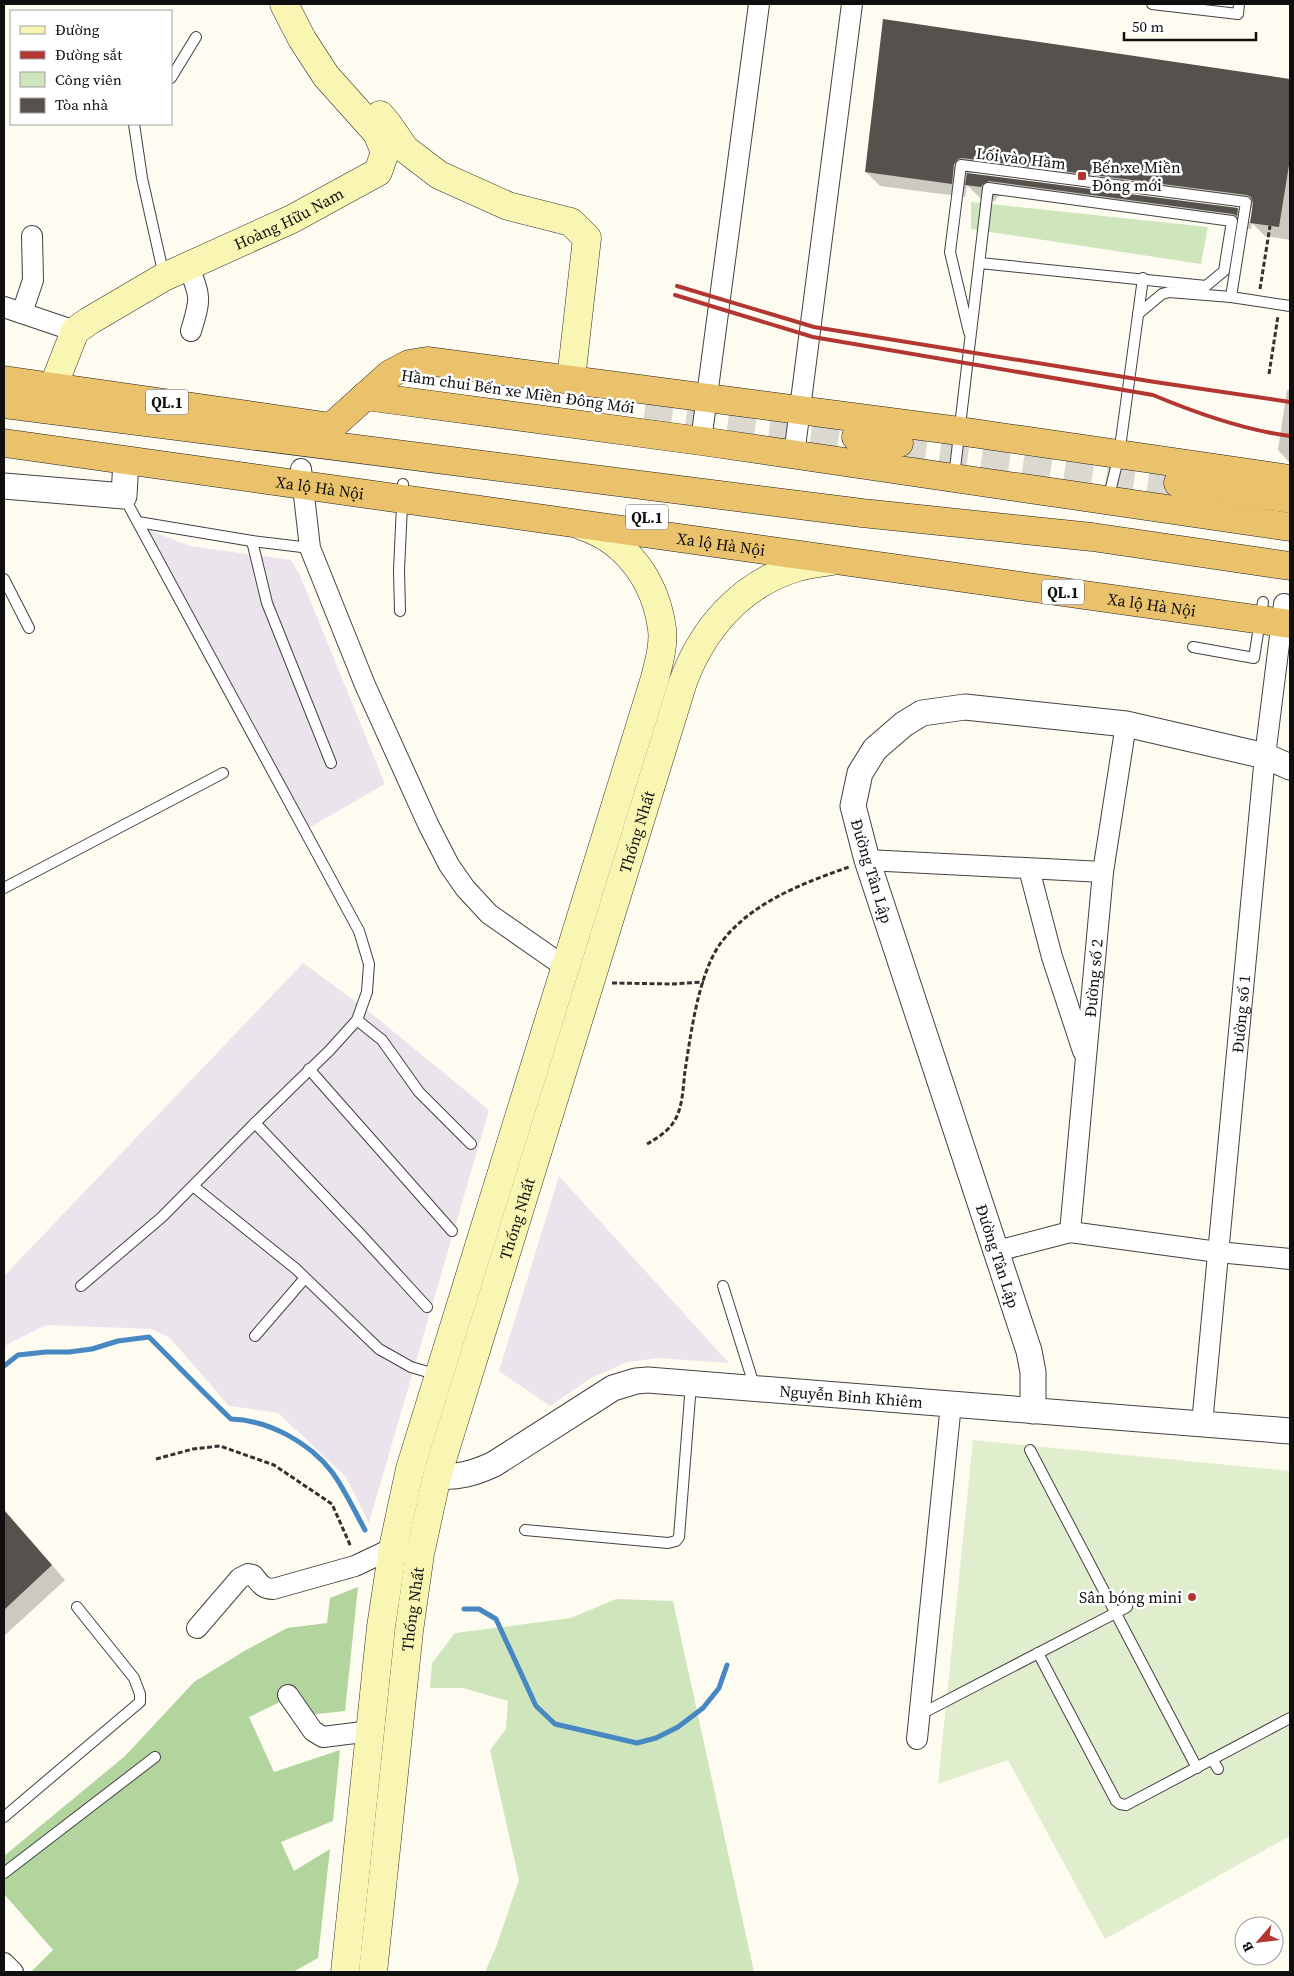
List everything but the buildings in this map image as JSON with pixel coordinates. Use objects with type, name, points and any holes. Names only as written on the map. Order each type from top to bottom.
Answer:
[{"type":"highway","points":[[328,436],[365,396],[390,374],[409,364],[427,361],[959,431],[1290,479]]},
{"type":"highway","name":"Hầm chui Bến xe Miền Đông Mới","points":[[390,374],[645,408]]},
{"type":"highway","name":"QL.1","points":[[4,380],[50,399]]},
{"type":"highway","points":[[365,396],[701,440],[1290,527]]},
{"type":"highway","name":"QL.1","points":[[4,404],[50,399],[328,436],[862,512],[1092,537],[1290,566]]},
{"type":"highway","name":"Xa lộ Hà Nội","points":[[4,428],[126,453]]},
{"type":"highway","points":[[856,437],[900,443]]},
{"type":"highway","name":"Xa lộ Hà Nội","points":[[4,443],[126,453],[1278,613]]},
{"type":"highway","points":[[1178,483],[1290,499]]},
{"type":"highway","name":"Xa lộ Hà Nội","points":[[403,491],[574,523],[716,535],[836,560],[1022,578]]},
{"type":"main road","name":"Hoàng Hữu Nam","points":[[75,331],[176,272],[292,219],[378,172],[385,152],[377,133],[326,76],[302,39],[284,4]]},
{"type":"main road","points":[[298,4],[312,30],[336,66],[387,123],[405,148],[439,175],[508,206],[571,222],[587,238],[571,379]]},
{"type":"main road","points":[[50,399],[75,331]]},
{"type":"main road","name":"Thống Nhất","points":[[345,1972],[381,1627],[393,1548],[410,1469],[655,678],[662,646],[662,630],[655,598],[649,583],[630,556],[618,545],[590,528],[574,523]]},
{"type":"main road","name":"Thống Nhất","points":[[373,1972],[409,1631],[420,1554],[437,1476],[683,682],[690,662],[712,626],[741,596],[776,575],[796,568],[836,560]]},
{"type":"main road","points":[[655,678],[683,682]]},
{"type":"main road","points":[[410,1469],[437,1476]]},
{"type":"street","points":[[701,440],[760,4]]},
{"type":"street","points":[[794,455],[852,4]]},
{"type":"street","points":[[32,236],[33,280],[13,310],[75,331]]},
{"type":"street","points":[[176,272],[199,293],[198,307],[191,331]]},
{"type":"street","points":[[4,486],[124,496],[126,453]]},
{"type":"street","points":[[301,477],[310,548],[365,685],[428,824],[449,865],[465,888],[489,914],[565,967]]},
{"type":"street","name":"Đường số 1","points":[[1202,1424],[1278,613]]},
{"type":"street","name":"Đường Tân Lập","points":[[1033,1411],[1033,1378],[1029,1351],[867,860],[853,806],[860,773],[875,749],[904,724],[922,712],[965,707],[1126,724],[1265,756],[1290,767]]},
{"type":"street","name":"Đường số 2","points":[[1070,1232],[1103,872],[1126,724]]},
{"type":"street","points":[[867,860],[1103,872]]},
{"type":"street","points":[[1029,869],[1052,957],[1086,1060]]},
{"type":"street","points":[[997,1251],[1070,1232],[1218,1252],[1290,1259]]},
{"type":"street","name":"Nguyễn Bỉnh Khiêm","points":[[437,1476],[451,1477],[475,1473],[494,1464],[614,1388],[636,1381],[648,1380],[1290,1432]]},
{"type":"street","points":[[917,1739],[951,1404]]},
{"type":"street","points":[[197,1628],[240,1578],[248,1574],[253,1575],[262,1586],[267,1589],[273,1589],[359,1564],[393,1548],[420,1554]]},
{"type":"street","points":[[288,1695],[313,1731],[324,1737],[370,1732]]},
{"type":"street","points":[[4,1962],[13,1972]]},
{"type":"lane","points":[[1152,4],[1238,14],[1239,4]]},
{"type":"lane","points":[[172,76],[196,37]]},
{"type":"lane","points":[[134,125],[142,178],[176,272]]},
{"type":"lane","name":"Lối vào Hầm","points":[[971,339],[950,252],[960,165],[1246,202],[1231,297]]},
{"type":"lane","points":[[954,477],[988,188],[1232,221],[1224,271],[1206,286],[980,263]]},
{"type":"lane","points":[[1108,500],[1118,455],[1142,278]]},
{"type":"lane","points":[[1157,280],[1169,292]]},
{"type":"lane","points":[[1138,314],[1162,294],[1169,292],[1231,297],[1290,306]]},
{"type":"lane","points":[[400,611],[399,570],[403,491]]},
{"type":"lane","points":[[81,1286],[162,1217],[254,1123],[330,1050],[357,1020],[367,992],[369,964],[359,932],[124,496]]},
{"type":"lane","points":[[138,522],[252,541],[310,548]]},
{"type":"lane","points":[[252,541],[267,604],[331,763]]},
{"type":"lane","points":[[4,579],[29,628]]},
{"type":"lane","points":[[1193,647],[1254,658],[1278,613]]},
{"type":"lane","points":[[4,888],[223,773]]},
{"type":"lane","points":[[357,1020],[382,1040],[419,1092],[471,1144]]},
{"type":"lane","points":[[309,1069],[452,1230]]},
{"type":"lane","points":[[254,1123],[427,1307]]},
{"type":"lane","points":[[193,1186],[305,1278],[379,1349],[411,1367],[439,1375]]},
{"type":"lane","points":[[255,1336],[305,1278]]},
{"type":"lane","points":[[724,1286],[755,1389]]},
{"type":"lane","points":[[525,1530],[668,1543],[676,1541],[679,1536],[691,1383]]},
{"type":"lane","points":[[1030,1450],[1197,1768]]},
{"type":"lane","points":[[4,1817],[140,1702],[140,1694],[134,1678],[77,1607]]},
{"type":"lane","points":[[919,1715],[1127,1607]]},
{"type":"lane","points":[[1038,1653],[1116,1801],[1120,1804],[1126,1805],[1290,1718]]},
{"type":"lane","points":[[4,1873],[155,1757]]},
{"type":"lane","points":[[1212,1759],[1218,1769]]},
{"type":"path","points":[[1270,226],[1257,313],[1284,317]]},
{"type":"path","points":[[1269,374],[1278,316]]},
{"type":"path","points":[[647,1144],[663,1133],[674,1122],[681,1102],[692,1021],[704,982],[720,945],[748,916],[797,887],[867,860]]},
{"type":"path","points":[[591,980],[632,984],[704,982]]},
{"type":"path","points":[[156,1459],[193,1449],[220,1446],[274,1465],[332,1504],[359,1564]]},
{"type":"shaded area","points":[[141,527],[190,546],[291,560],[300,575],[385,784],[307,829]]},
{"type":"shaded area","points":[[303,963],[366,1009],[489,1110],[369,1523],[346,1477],[278,1413],[229,1406],[170,1338],[151,1329],[46,1325],[4,1346],[4,1276]]},
{"type":"shaded area","points":[[559,1176],[729,1363],[658,1358],[627,1362],[593,1377],[550,1406],[499,1371]]},
{"type":"green space","points":[[971,202],[1208,227],[1201,264],[971,229]]},
{"type":"green space","points":[[973,1440],[1290,1471],[1290,1836],[1105,1939],[1008,1760],[938,1784]]},
{"type":"green space","points":[[358,1587],[345,1711],[308,1715],[299,1693],[249,1717],[274,1772],[340,1750],[333,1821],[281,1842],[294,1871],[330,1849],[318,1958],[293,1972],[31,1972],[53,1950],[4,1894],[4,1856],[125,1756],[194,1682],[246,1650],[287,1628],[327,1623],[330,1598]]},
{"type":"green space","points":[[616,1599],[673,1601],[754,1972],[485,1972],[496,1947],[519,1880],[490,1750],[506,1729],[508,1701],[463,1688],[430,1688],[432,1663],[455,1633],[571,1618]]},
{"type":"waterway","points":[[4,1366],[18,1355],[92,1349],[118,1341],[149,1337],[231,1419],[245,1420],[273,1428],[300,1442],[312,1451],[323,1461],[337,1479],[365,1530]]},
{"type":"waterway","points":[[464,1609],[479,1609],[496,1619],[536,1706],[555,1724],[637,1743],[656,1738],[678,1727],[703,1708],[719,1688],[727,1665]]},
{"type":"tunnel","points":[[645,408],[856,437]]},
{"type":"tunnel","points":[[899,443],[1178,483]]},
{"type":"railway","points":[[677,286],[814,327],[1290,402]]},
{"type":"railway","points":[[675,295],[813,337],[1153,395],[1220,420],[1255,430],[1290,436]]},
{"type":"place","name":"Bến xe Miền Đông mới","points":[[1082,176]]},
{"type":"place","name":"Sân bóng mini","points":[[1192,1597]]}]
